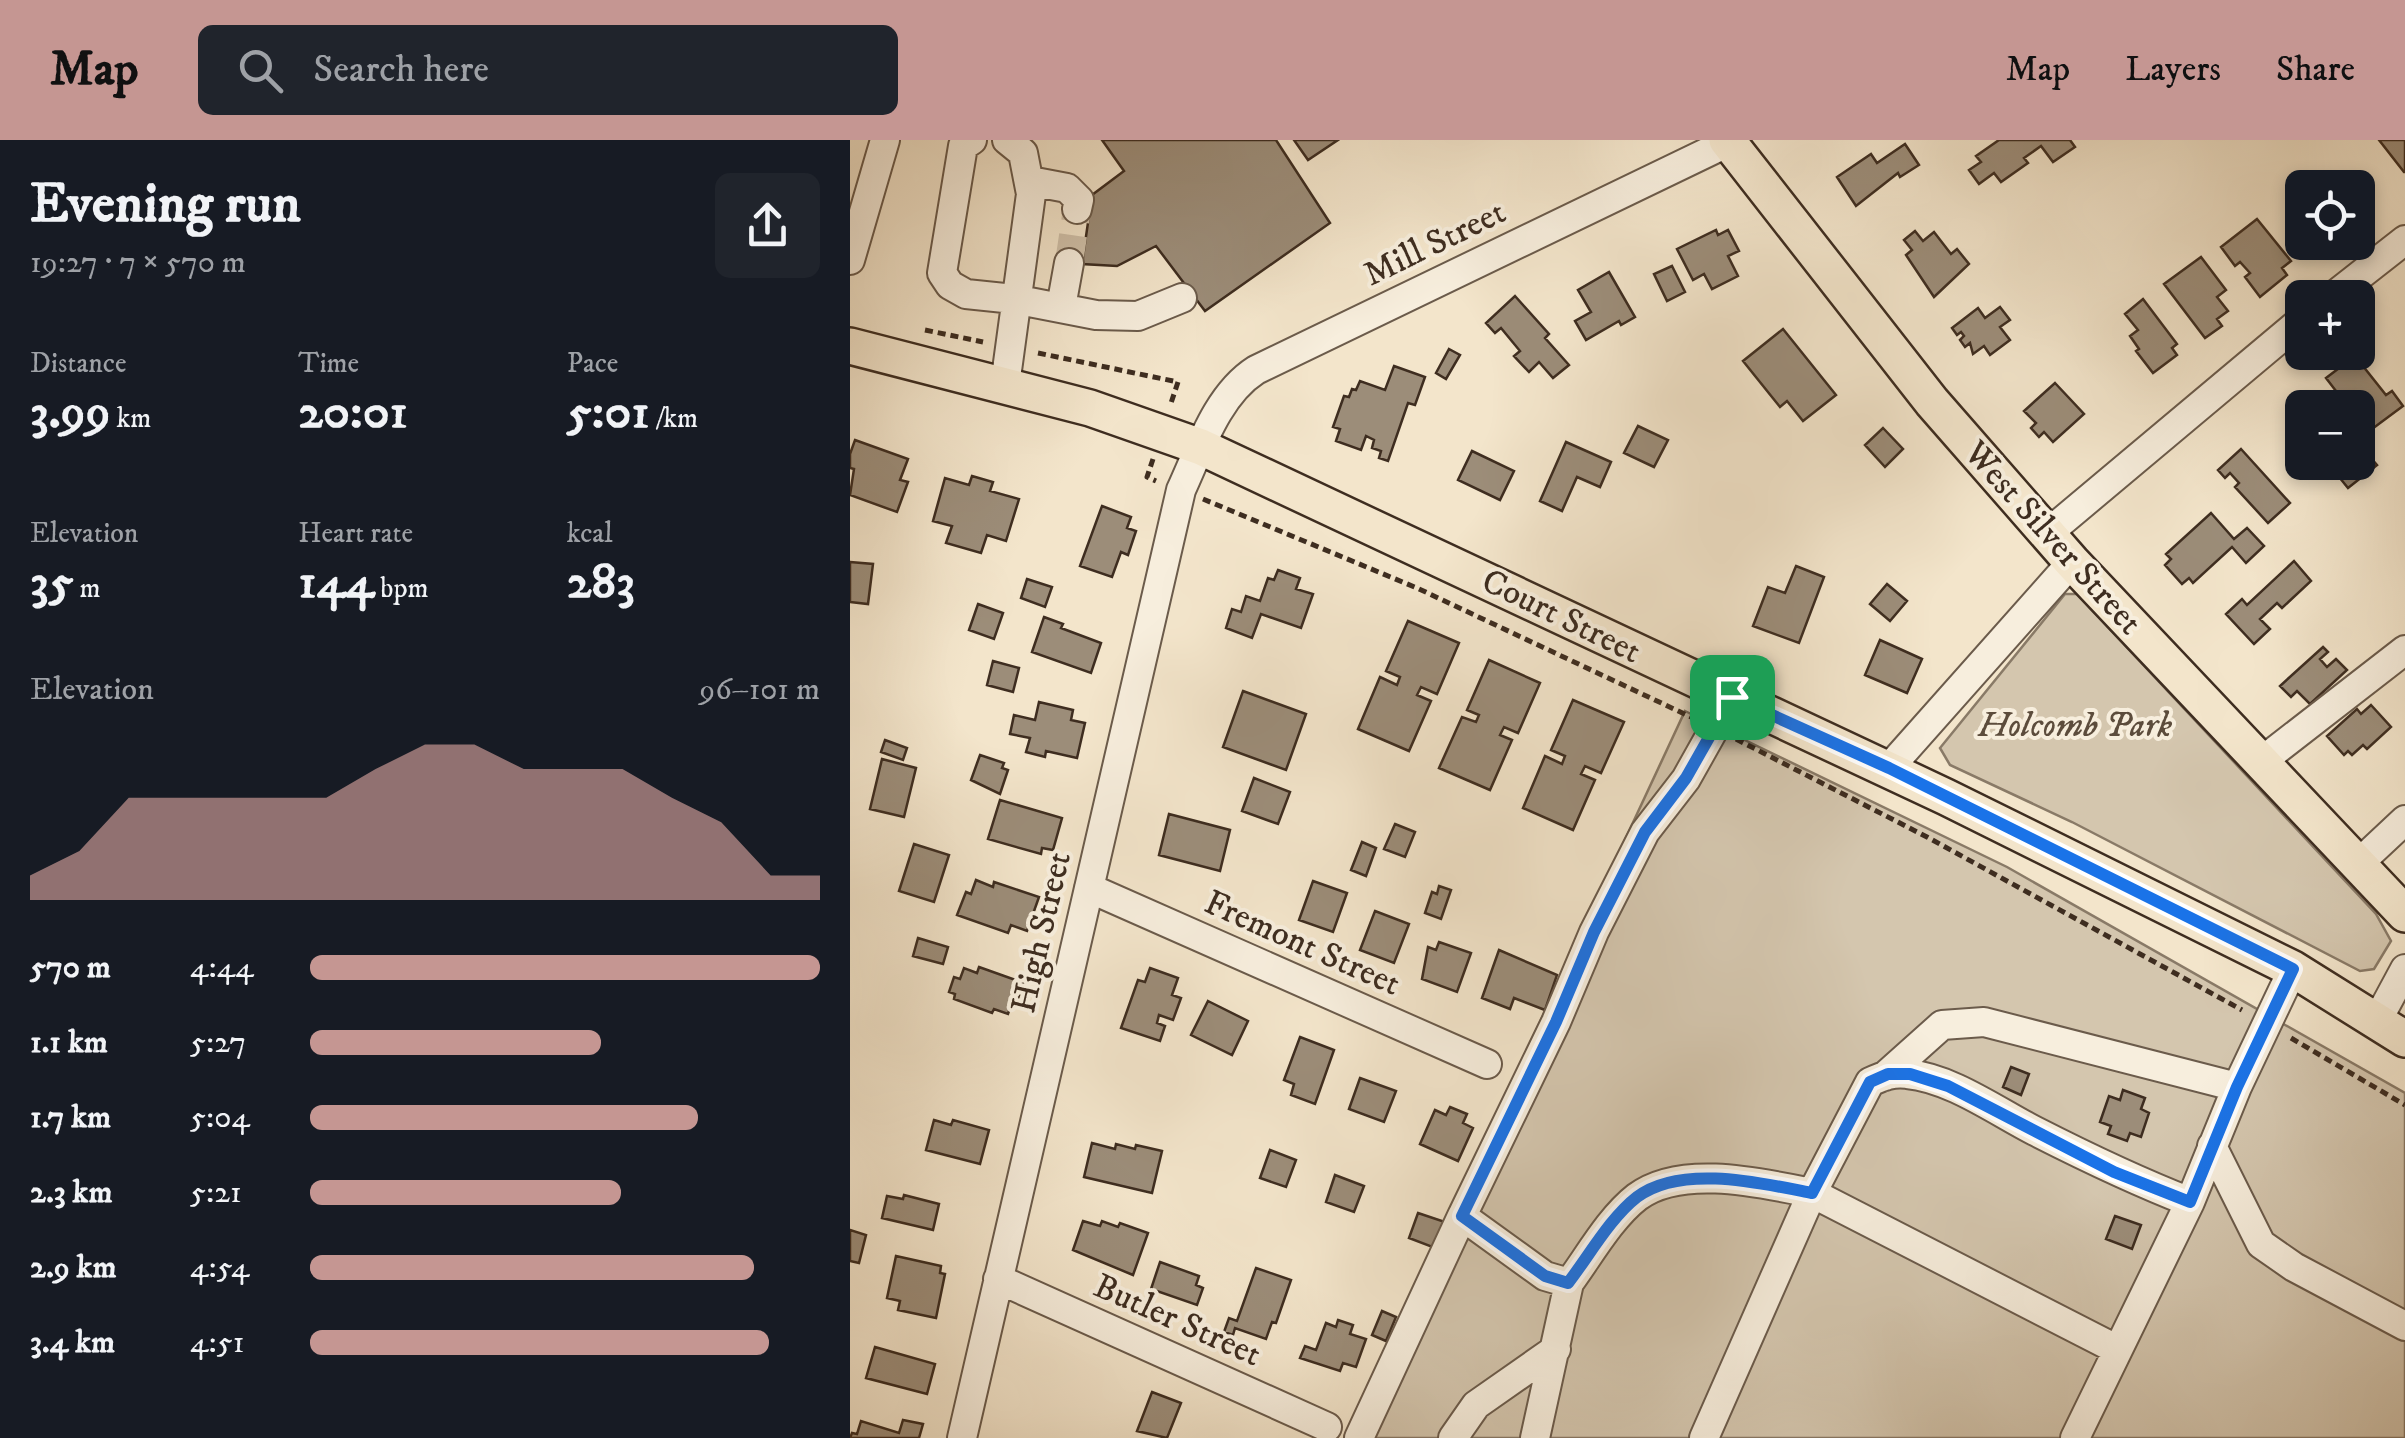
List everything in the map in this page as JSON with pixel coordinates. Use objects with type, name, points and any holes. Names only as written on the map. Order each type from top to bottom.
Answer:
[{"type":"main road","name":"West Silver Street","points":[[1730,141],[1932,402],[2072,562],[2404,915]]},
{"type":"main road","name":"Court Street","points":[[850,346],[1005,385],[1162,431],[1201,447],[1889,768],[2293,969],[2391,1030]]},
{"type":"street","points":[[850,260],[855,224],[885,140]]},
{"type":"street","points":[[972,140],[964,146],[942,273],[950,285],[966,294],[1014,298],[1096,316],[1138,316],[1182,298]]},
{"type":"street","points":[[1005,385],[1030,182],[1023,153],[1007,140]]},
{"type":"street","name":"Mill Street","points":[[1201,447],[1237,382],[1256,370],[1730,141]]},
{"type":"street","points":[[1030,182],[1067,188],[1079,200],[1077,209]]},
{"type":"street","points":[[2354,280],[2405,240]]},
{"type":"street","points":[[1061,308],[1068,263]]},
{"type":"street","points":[[2048,533],[2285,334]]},
{"type":"street","name":"High Street","points":[[962,1438],[1181,490],[1201,447]]},
{"type":"street","points":[[1889,768],[2072,562]]},
{"type":"street","points":[[2262,761],[2405,650]]},
{"type":"street","points":[[1359,1438],[1556,1022],[1594,932],[1645,832],[1686,778],[1732,697]]},
{"type":"street","points":[[2358,864],[2405,820]]},
{"type":"street","name":"Fremont Street","points":[[1089,888],[1486,1064]]},
{"type":"street","points":[[2076,1438],[2190,1202],[2237,1087],[2293,969]]},
{"type":"street","points":[[2391,1030],[2405,969]]},
{"type":"street","points":[[1885,1076],[1942,1025],[1984,1022],[2237,1087]]},
{"type":"street","points":[[1704,1438],[1812,1193],[1870,1082],[1910,1074],[1948,1086],[2114,1172],[2190,1202]]},
{"type":"street","points":[[2212,1146],[2261,1244],[2294,1267],[2405,1326]]},
{"type":"street","points":[[1535,1438],[1568,1283],[1636,1198],[1669,1179],[1756,1182],[1812,1193],[2116,1350]]},
{"type":"street","points":[[1462,1216],[1545,1276],[1568,1283]]},
{"type":"street","name":"Butler Street","points":[[998,1280],[1327,1427]]},
{"type":"street","points":[[1453,1438],[1476,1405],[1556,1349]]},
{"type":"path","points":[[1201,498],[1417,588],[1715,728],[1926,837],[2267,1024],[2405,1105]]},
{"type":"green space","name":"Holcomb Park","points":[[2065,594],[2077,594],[2376,914],[2391,941],[2374,969],[2360,971],[2072,822],[1950,765],[1940,748]]},
{"type":"green space","points":[[1685,711],[2007,867],[2405,1093],[2405,1438],[1346,1438]]},
{"type":"building","points":[[1102,140],[1276,140],[1330,223],[1205,311],[1156,246],[1117,266],[1082,264],[1092,195],[1124,171]]},
{"type":"building","points":[[1294,140],[1338,140],[1308,160]]},
{"type":"building","points":[[1999,140],[2070,140],[2075,147],[2053,162],[2041,146],[2024,158],[2028,163],[2001,182],[1994,173],[1979,184],[1969,170],[1981,162],[1976,156]]},
{"type":"building","points":[[2379,140],[2405,140],[2405,172],[2404,172]]},
{"type":"building","points":[[1905,144],[1919,165],[1900,177],[1898,173],[1856,206],[1837,177],[1871,154],[1877,163]]},
{"type":"building","points":[[2257,219],[2285,254],[2285,260],[2291,261],[2282,268],[2287,275],[2260,297],[2245,277],[2250,273],[2240,262],[2235,266],[2221,247]]},
{"type":"building","points":[[1716,230],[1718,235],[1728,230],[1739,251],[1728,256],[1738,276],[1712,289],[1704,274],[1693,280],[1677,249]]},
{"type":"building","points":[[1915,231],[1923,241],[1934,232],[1951,254],[1957,249],[1969,264],[1934,297],[1906,255],[1912,250],[1904,240]]},
{"type":"building","points":[[2201,257],[2226,290],[2217,297],[2228,311],[2217,319],[2222,326],[2205,338],[2164,284]]},
{"type":"building","points":[[1672,266],[1685,292],[1667,301],[1654,274]]},
{"type":"building","points":[[1609,272],[1635,317],[1621,325],[1619,321],[1586,340],[1575,321],[1591,312],[1578,290]]},
{"type":"building","points":[[1515,296],[1549,334],[1545,338],[1569,365],[1553,378],[1539,362],[1529,372],[1514,356],[1520,351],[1501,328],[1495,333],[1486,323]]},
{"type":"building","points":[[2143,299],[2177,344],[2172,348],[2177,355],[2153,373],[2136,351],[2139,349],[2130,336],[2138,330],[2125,314]]},
{"type":"building","points":[[2000,307],[2010,320],[2000,327],[2010,340],[1990,355],[1984,346],[1973,354],[1970,343],[1965,347],[1960,340],[1964,336],[1961,332],[1957,335],[1952,328],[1978,308],[1985,318]]},
{"type":"building","points":[[1783,329],[1836,395],[1803,421],[1787,401],[1780,407],[1743,361]]},
{"type":"building","points":[[1449,349],[1460,355],[1446,379],[1436,373]]},
{"type":"building","points":[[1394,366],[1425,377],[1415,405],[1408,403],[1388,461],[1379,458],[1381,451],[1372,448],[1374,440],[1366,436],[1361,450],[1336,441],[1340,429],[1333,427],[1344,396],[1349,397],[1360,381],[1385,390]]},
{"type":"building","points":[[2337,370],[2366,370],[2386,395],[2392,391],[2403,406],[2375,427],[2375,390],[2335,390],[2326,378]]},
{"type":"building","points":[[2055,383],[2084,414],[2053,442],[2044,432],[2039,437],[2031,428],[2036,423],[2024,411]]},
{"type":"building","points":[[1638,426],[1668,440],[1654,467],[1624,453]]},
{"type":"building","points":[[1883,428],[1903,449],[1885,467],[1865,445]]},
{"type":"building","points":[[855,440],[908,459],[900,480],[908,482],[897,512],[850,495],[854,469],[850,468],[850,454]]},
{"type":"building","points":[[1566,442],[1611,462],[1600,487],[1577,477],[1562,511],[1540,501]]},
{"type":"building","points":[[2241,449],[2290,503],[2268,523],[2235,487],[2239,483],[2230,473],[2225,478],[2218,470]]},
{"type":"building","points":[[1472,451],[1514,471],[1500,500],[1458,480]]},
{"type":"building","points":[[972,476],[993,482],[990,491],[1019,499],[1006,541],[987,535],[981,553],[946,543],[952,526],[933,521],[945,478],[969,485]]},
{"type":"building","points":[[2342,480],[2358,480],[2348,488]]},
{"type":"building","points":[[1102,506],[1131,517],[1127,528],[1136,531],[1128,555],[1121,552],[1112,577],[1080,566]]},
{"type":"building","points":[[2211,513],[2234,539],[2247,528],[2264,546],[2246,563],[2232,547],[2193,583],[2189,578],[2182,584],[2165,565],[2171,559],[2166,554]]},
{"type":"building","points":[[2294,561],[2311,581],[2282,608],[2277,603],[2260,619],[2270,629],[2254,644],[2226,614],[2242,599],[2247,605]]},
{"type":"building","points":[[850,562],[873,564],[868,604],[850,602]]},
{"type":"building","points":[[1796,566],[1824,577],[1799,643],[1753,626],[1768,587],[1785,593]]},
{"type":"building","points":[[1278,570],[1300,578],[1296,589],[1313,594],[1301,628],[1261,614],[1252,638],[1226,628],[1232,609],[1241,612],[1246,596],[1260,601],[1268,578],[1274,580]]},
{"type":"building","points":[[1027,579],[1052,587],[1045,607],[1021,598]]},
{"type":"building","points":[[1887,584],[1907,601],[1890,621],[1870,604]]},
{"type":"building","points":[[978,604],[1003,613],[994,639],[969,630]]},
{"type":"building","points":[[1044,617],[1101,643],[1091,673],[1032,652]]},
{"type":"building","points":[[1408,621],[1459,643],[1437,694],[1421,687],[1417,695],[1431,701],[1409,751],[1358,729],[1380,677],[1397,685],[1400,677],[1386,671]]},
{"type":"building","points":[[1880,640],[1922,659],[1907,693],[1865,675]]},
{"type":"building","points":[[2323,647],[2328,652],[2320,659],[2327,667],[2336,659],[2347,670],[2310,704],[2297,691],[2291,697],[2280,686]]},
{"type":"building","points":[[1489,660],[1540,683],[1518,733],[1504,727],[1500,735],[1512,740],[1490,790],[1439,768],[1462,717],[1476,722],[1479,715],[1467,710]]},
{"type":"building","points":[[993,661],[1019,668],[1013,692],[987,685]]},
{"type":"building","points":[[1243,691],[1306,714],[1286,770],[1223,747]]},
{"type":"building","points":[[1573,700],[1624,722],[1601,773],[1585,766],[1581,774],[1595,780],[1573,830],[1523,808],[1545,756],[1562,764],[1565,756],[1551,750]]},
{"type":"building","points":[[1039,702],[1073,710],[1071,720],[1085,723],[1077,758],[1046,751],[1045,757],[1026,752],[1030,738],[1010,734],[1014,715],[1035,720]]},
{"type":"building","points":[[2371,705],[2391,727],[2367,749],[2363,745],[2352,755],[2348,751],[2344,755],[2327,736],[2357,709],[2361,714]]},
{"type":"building","points":[[885,740],[907,748],[903,760],[881,752]]},
{"type":"building","points":[[980,755],[1004,763],[1002,768],[1008,770],[1000,794],[971,780]]},
{"type":"building","points":[[882,759],[916,768],[904,817],[870,809]]},
{"type":"building","points":[[1254,778],[1290,792],[1278,824],[1242,811]]},
{"type":"building","points":[[1000,800],[1062,818],[1053,850],[1042,848],[1041,854],[988,839]]},
{"type":"building","points":[[1169,814],[1230,830],[1220,871],[1159,855]]},
{"type":"building","points":[[1395,824],[1415,832],[1405,857],[1384,849]]},
{"type":"building","points":[[1362,842],[1376,848],[1366,876],[1351,870]]},
{"type":"building","points":[[914,844],[949,855],[934,902],[899,891]]},
{"type":"building","points":[[976,880],[1039,897],[1027,931],[1011,925],[1008,933],[957,915],[966,892],[971,894]]},
{"type":"building","points":[[1313,881],[1347,893],[1333,932],[1299,920]]},
{"type":"building","points":[[1439,886],[1451,890],[1441,919],[1425,913],[1432,892],[1437,894]]},
{"type":"building","points":[[1375,911],[1409,924],[1394,963],[1360,950]]},
{"type":"building","points":[[918,938],[948,947],[943,964],[913,956]]},
{"type":"building","points":[[1439,942],[1471,953],[1457,992],[1422,979],[1428,947],[1436,950]]},
{"type":"building","points":[[1499,950],[1557,975],[1545,1010],[1514,998],[1510,1009],[1482,998]]},
{"type":"building","points":[[979,967],[1024,983],[1008,1014],[994,1009],[992,1013],[954,999],[955,994],[949,992],[954,977],[960,979],[964,968],[977,973]]},
{"type":"building","points":[[1150,968],[1178,978],[1172,995],[1181,998],[1173,1020],[1159,1015],[1157,1023],[1165,1026],[1160,1041],[1121,1028],[1138,980],[1145,982]]},
{"type":"building","points":[[1208,1001],[1248,1021],[1232,1055],[1191,1035]]},
{"type":"building","points":[[1300,1037],[1334,1050],[1315,1104],[1291,1095],[1294,1084],[1284,1080]]},
{"type":"building","points":[[2011,1067],[2029,1074],[2021,1095],[2003,1087]]},
{"type":"building","points":[[1360,1078],[1396,1091],[1384,1122],[1349,1109]]},
{"type":"building","points":[[2123,1090],[2145,1098],[2141,1109],[2149,1113],[2141,1137],[2130,1133],[2127,1141],[2108,1134],[2111,1126],[2100,1122],[2109,1096],[2120,1100]]},
{"type":"building","points":[[1450,1107],[1467,1114],[1463,1123],[1473,1128],[1458,1161],[1420,1144],[1435,1110],[1446,1115]]},
{"type":"building","points":[[934,1120],[951,1125],[953,1120],[989,1130],[980,1164],[926,1150]]},
{"type":"building","points":[[1092,1143],[1115,1149],[1116,1144],[1162,1151],[1152,1193],[1084,1177]]},
{"type":"building","points":[[1270,1150],[1296,1160],[1286,1187],[1260,1178]]},
{"type":"building","points":[[1335,1175],[1364,1186],[1354,1212],[1326,1202]]},
{"type":"building","points":[[904,1195],[939,1204],[933,1230],[882,1218],[887,1196],[903,1199]]},
{"type":"building","points":[[1418,1213],[1445,1222],[1435,1248],[1409,1238]]},
{"type":"building","points":[[2115,1216],[2141,1225],[2132,1249],[2106,1239]]},
{"type":"building","points":[[1083,1221],[1100,1226],[1102,1221],[1118,1227],[1120,1223],[1148,1233],[1133,1275],[1073,1250]]},
{"type":"building","points":[[850,1230],[866,1235],[859,1263],[850,1261]]},
{"type":"building","points":[[896,1256],[941,1266],[940,1273],[945,1274],[936,1318],[898,1310],[900,1301],[887,1298]]},
{"type":"building","points":[[1160,1262],[1199,1276],[1196,1285],[1203,1288],[1197,1305],[1151,1289]]},
{"type":"building","points":[[1256,1268],[1291,1280],[1266,1339],[1235,1328],[1233,1335],[1224,1332],[1229,1318],[1237,1321]]},
{"type":"building","points":[[1382,1311],[1396,1317],[1386,1341],[1372,1335]]},
{"type":"building","points":[[1338,1320],[1353,1325],[1350,1334],[1366,1339],[1356,1367],[1343,1363],[1340,1371],[1300,1358],[1305,1346],[1316,1350],[1326,1323],[1336,1327]]},
{"type":"building","points":[[875,1347],[935,1364],[927,1394],[866,1378]]},
{"type":"building","points":[[1152,1392],[1181,1403],[1167,1438],[1137,1431]]},
{"type":"building","points":[[903,1420],[923,1424],[919,1438],[850,1438],[852,1433],[857,1434],[861,1421],[899,1433]]},
{"type":"tunnel","points":[[1069,263],[1077,209]]},
{"type":"route","points":[[1732,697],[1889,768],[2293,969],[2237,1087],[2190,1202],[2114,1172],[1948,1086],[1910,1074],[1888,1074],[1870,1082],[1812,1193],[1756,1182],[1669,1179],[1636,1198],[1568,1283],[1545,1276],[1462,1216],[1556,1022],[1594,932],[1645,832],[1686,778],[1732,697]]}]
